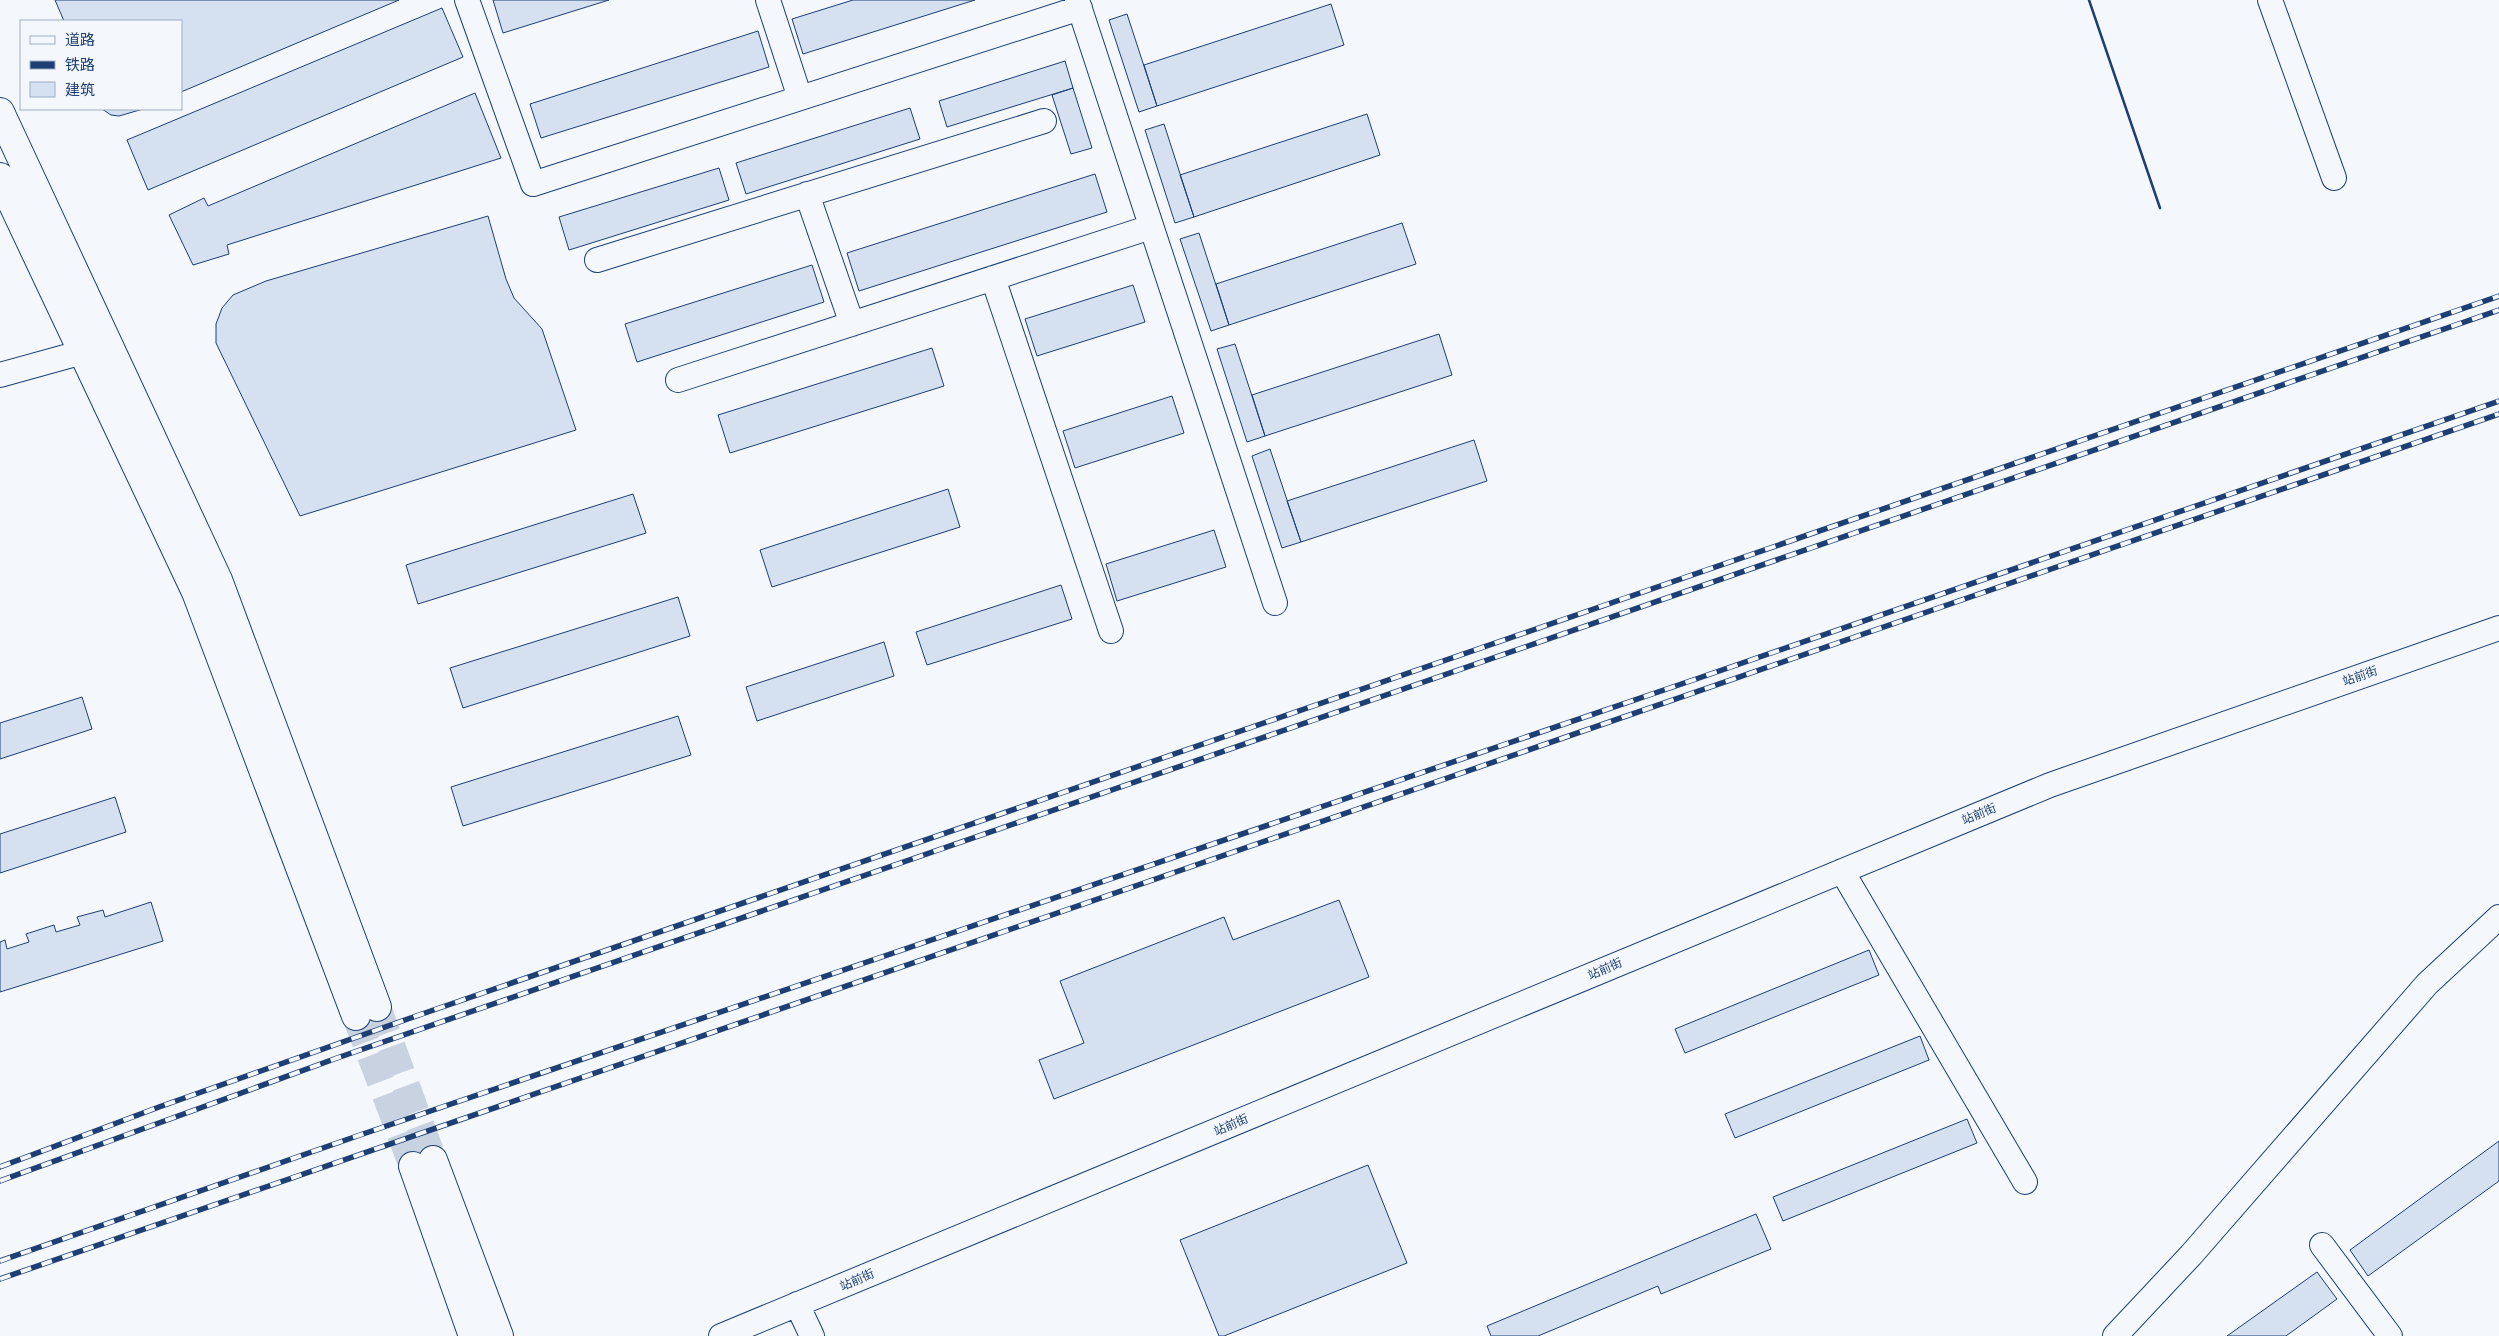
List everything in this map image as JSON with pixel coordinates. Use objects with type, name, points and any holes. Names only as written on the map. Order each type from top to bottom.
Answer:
[{"type":"main road","points":[[0,112],[218,580],[366,1012],[196,592],[0,177]]},
{"type":"main road","points":[[474,1336],[423,1163],[499,1336]]},
{"type":"street","points":[[467,0],[533,184],[800,98],[1078,4],[1275,604]]},
{"type":"street","points":[[768,0],[800,98]]},
{"type":"street","points":[[2270,0],[2334,178]]},
{"type":"street","points":[[597,260],[1044,121]]},
{"type":"street","points":[[806,194],[852,324]]},
{"type":"street","points":[[678,380],[1152,227]]},
{"type":"street","points":[[993,278],[1111,631]]},
{"type":"street","points":[[0,375],[83,352]]},
{"type":"street","name":"站前街","points":[[721,1336],[2050,785],[2499,628]]},
{"type":"street","points":[[1842,871],[2026,1182]]},
{"type":"street","points":[[2115,1336],[2191,1255],[2427,984],[2499,917]]},
{"type":"street","points":[[2322,1244],[2390,1336]]},
{"type":"street","points":[[797,1304],[812,1336]]},
{"type":"building","points":[[55,0],[399,0],[182,92],[182,20],[64,20]]},
{"type":"building","points":[[493,0],[609,0],[503,33]]},
{"type":"building","points":[[853,0],[975,0],[803,54],[792,19]]},
{"type":"building","points":[[1331,4],[1344,45],[1157,106],[1144,65]]},
{"type":"building","points":[[442,8],[463,57],[148,190],[127,140]]},
{"type":"building","points":[[1127,14],[1157,106],[1139,112],[1109,20]]},
{"type":"building","points":[[758,31],[769,67],[541,138],[530,104]]},
{"type":"building","points":[[1065,61],[1073,88],[947,127],[939,101]]},
{"type":"building","points":[[1073,88],[1092,148],[1071,154],[1052,95]]},
{"type":"building","points":[[475,93],[501,158],[227,245],[229,254],[193,265],[169,215],[204,198],[208,206]]},
{"type":"building","points":[[910,108],[920,139],[746,194],[736,163]]},
{"type":"building","points":[[104,110],[140,110],[119,116],[111,115]]},
{"type":"building","points":[[1367,114],[1380,155],[1194,217],[1180,175]]},
{"type":"building","points":[[1164,124],[1194,217],[1175,223],[1145,130]]},
{"type":"building","points":[[719,168],[729,200],[569,250],[559,217]]},
{"type":"building","points":[[1095,174],[1107,212],[859,291],[847,253]]},
{"type":"building","points":[[488,216],[506,279],[514,298],[542,329],[576,430],[300,516],[216,343],[216,324],[222,308],[233,295],[266,281]]},
{"type":"building","points":[[1402,223],[1416,264],[1229,325],[1216,284]]},
{"type":"building","points":[[1199,233],[1229,325],[1211,331],[1180,239]]},
{"type":"building","points":[[812,265],[824,302],[637,362],[625,324]]},
{"type":"building","points":[[1133,285],[1145,322],[1037,356],[1025,319]]},
{"type":"building","points":[[1439,334],[1452,375],[1265,436],[1252,395]]},
{"type":"building","points":[[1235,344],[1265,436],[1247,442],[1217,349]]},
{"type":"building","points":[[932,348],[944,386],[730,453],[718,415]]},
{"type":"building","points":[[1172,396],[1184,433],[1075,468],[1063,431]]},
{"type":"building","points":[[1474,440],[1487,481],[1301,542],[1287,501]]},
{"type":"building","points":[[1270,449],[1301,542],[1282,548],[1252,456]]},
{"type":"building","points":[[948,489],[960,527],[772,587],[760,550]]},
{"type":"building","points":[[633,494],[646,533],[418,604],[406,565]]},
{"type":"building","points":[[1214,530],[1226,567],[1117,601],[1106,564]]},
{"type":"building","points":[[1061,585],[1072,619],[927,665],[916,632]]},
{"type":"building","points":[[678,597],[690,636],[463,708],[450,668]]},
{"type":"building","points":[[884,642],[894,676],[757,721],[746,687]]},
{"type":"building","points":[[82,697],[92,729],[0,759],[0,723]]},
{"type":"building","points":[[678,716],[691,755],[463,826],[451,787]]},
{"type":"building","points":[[115,797],[126,832],[0,873],[0,834]]},
{"type":"building","points":[[1339,900],[1369,977],[1054,1099],[1039,1060],[1084,1043],[1060,981],[1224,917],[1233,940]]},
{"type":"building","points":[[151,902],[163,941],[0,992],[0,942],[5,940],[7,949],[29,942],[26,934],[54,925],[56,932],[80,925],[77,917],[103,910],[105,917]]},
{"type":"building","points":[[1869,950],[1879,975],[1685,1053],[1675,1029]]},
{"type":"building","points":[[1920,1036],[1929,1060],[1735,1138],[1725,1114]]},
{"type":"building","points":[[1967,1119],[1977,1143],[1783,1221],[1773,1197]]},
{"type":"building","points":[[2499,1141],[2499,1181],[2368,1276],[2350,1250]]},
{"type":"building","points":[[1368,1165],[1407,1263],[1224,1336],[1219,1336],[1180,1240]]},
{"type":"building","points":[[1756,1214],[1771,1249],[1661,1294],[1658,1286],[1538,1336],[1491,1336],[1487,1326]]},
{"type":"building","points":[[2317,1272],[2337,1299],[2286,1336],[2227,1336]]},
{"type":"tunnel","points":[[377,1007],[433,1160]]},
{"type":"tunnel","points":[[356,1016],[413,1166]]},
{"type":"railway","points":[[0,1167],[159,1107],[422,1014],[2499,296]]},
{"type":"railway","points":[[0,1181],[337,1058],[2499,310]]},
{"type":"railway","points":[[0,1261],[360,1135],[1699,678],[2499,401]]},
{"type":"railway","points":[[0,1279],[2499,414]]},
{"type":"wall","points":[[2089,0],[2160,208]]}]
